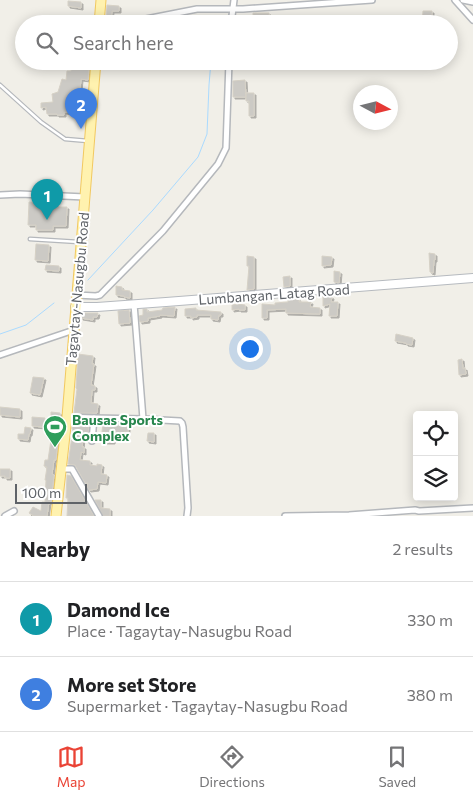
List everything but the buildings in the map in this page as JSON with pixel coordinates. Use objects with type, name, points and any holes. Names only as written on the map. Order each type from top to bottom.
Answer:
[{"type":"main road","points":[[100,15],[101,0]]},
{"type":"main road","name":"Tagaytay-Nasugbu Road","points":[[56,516],[67,417],[95,70]]},
{"type":"street","points":[[232,15],[234,0]]},
{"type":"street","points":[[166,15],[197,9],[276,8],[372,0]]},
{"type":"street","points":[[455,0],[473,20]]},
{"type":"street","points":[[463,0],[473,2]]},
{"type":"street","points":[[76,295],[100,295],[163,231],[218,164],[226,148],[229,70]]},
{"type":"street","points":[[0,195],[20,194],[85,198]]},
{"type":"street","name":"Lumbangan-Latag Road","points":[[75,307],[473,278]]},
{"type":"street","points":[[134,304],[143,419]]},
{"type":"street","points":[[0,354],[74,330]]},
{"type":"street","points":[[67,417],[143,419],[178,421],[182,423],[187,516]]},
{"type":"street","points":[[92,442],[94,418]]},
{"type":"street","points":[[62,469],[72,469],[99,516]]},
{"type":"street","points":[[285,516],[349,515],[473,508]]},
{"type":"street","points":[[5,516],[14,511]]},
{"type":"lane","points":[[0,85],[40,122],[65,139],[90,141]]},
{"type":"lane","points":[[30,239],[81,242]]},
{"type":"waterway","points":[[88,280],[153,210],[198,157],[207,134],[210,70]]},
{"type":"waterway","points":[[0,334],[26,325],[54,303]]},
{"type":"place","name":"More set Store","points":[[81,129]]},
{"type":"place","name":"Damond Ice","points":[[47,220]]},
{"type":"place","name":"Bausas Sports Complex","points":[[55,448]]}]
